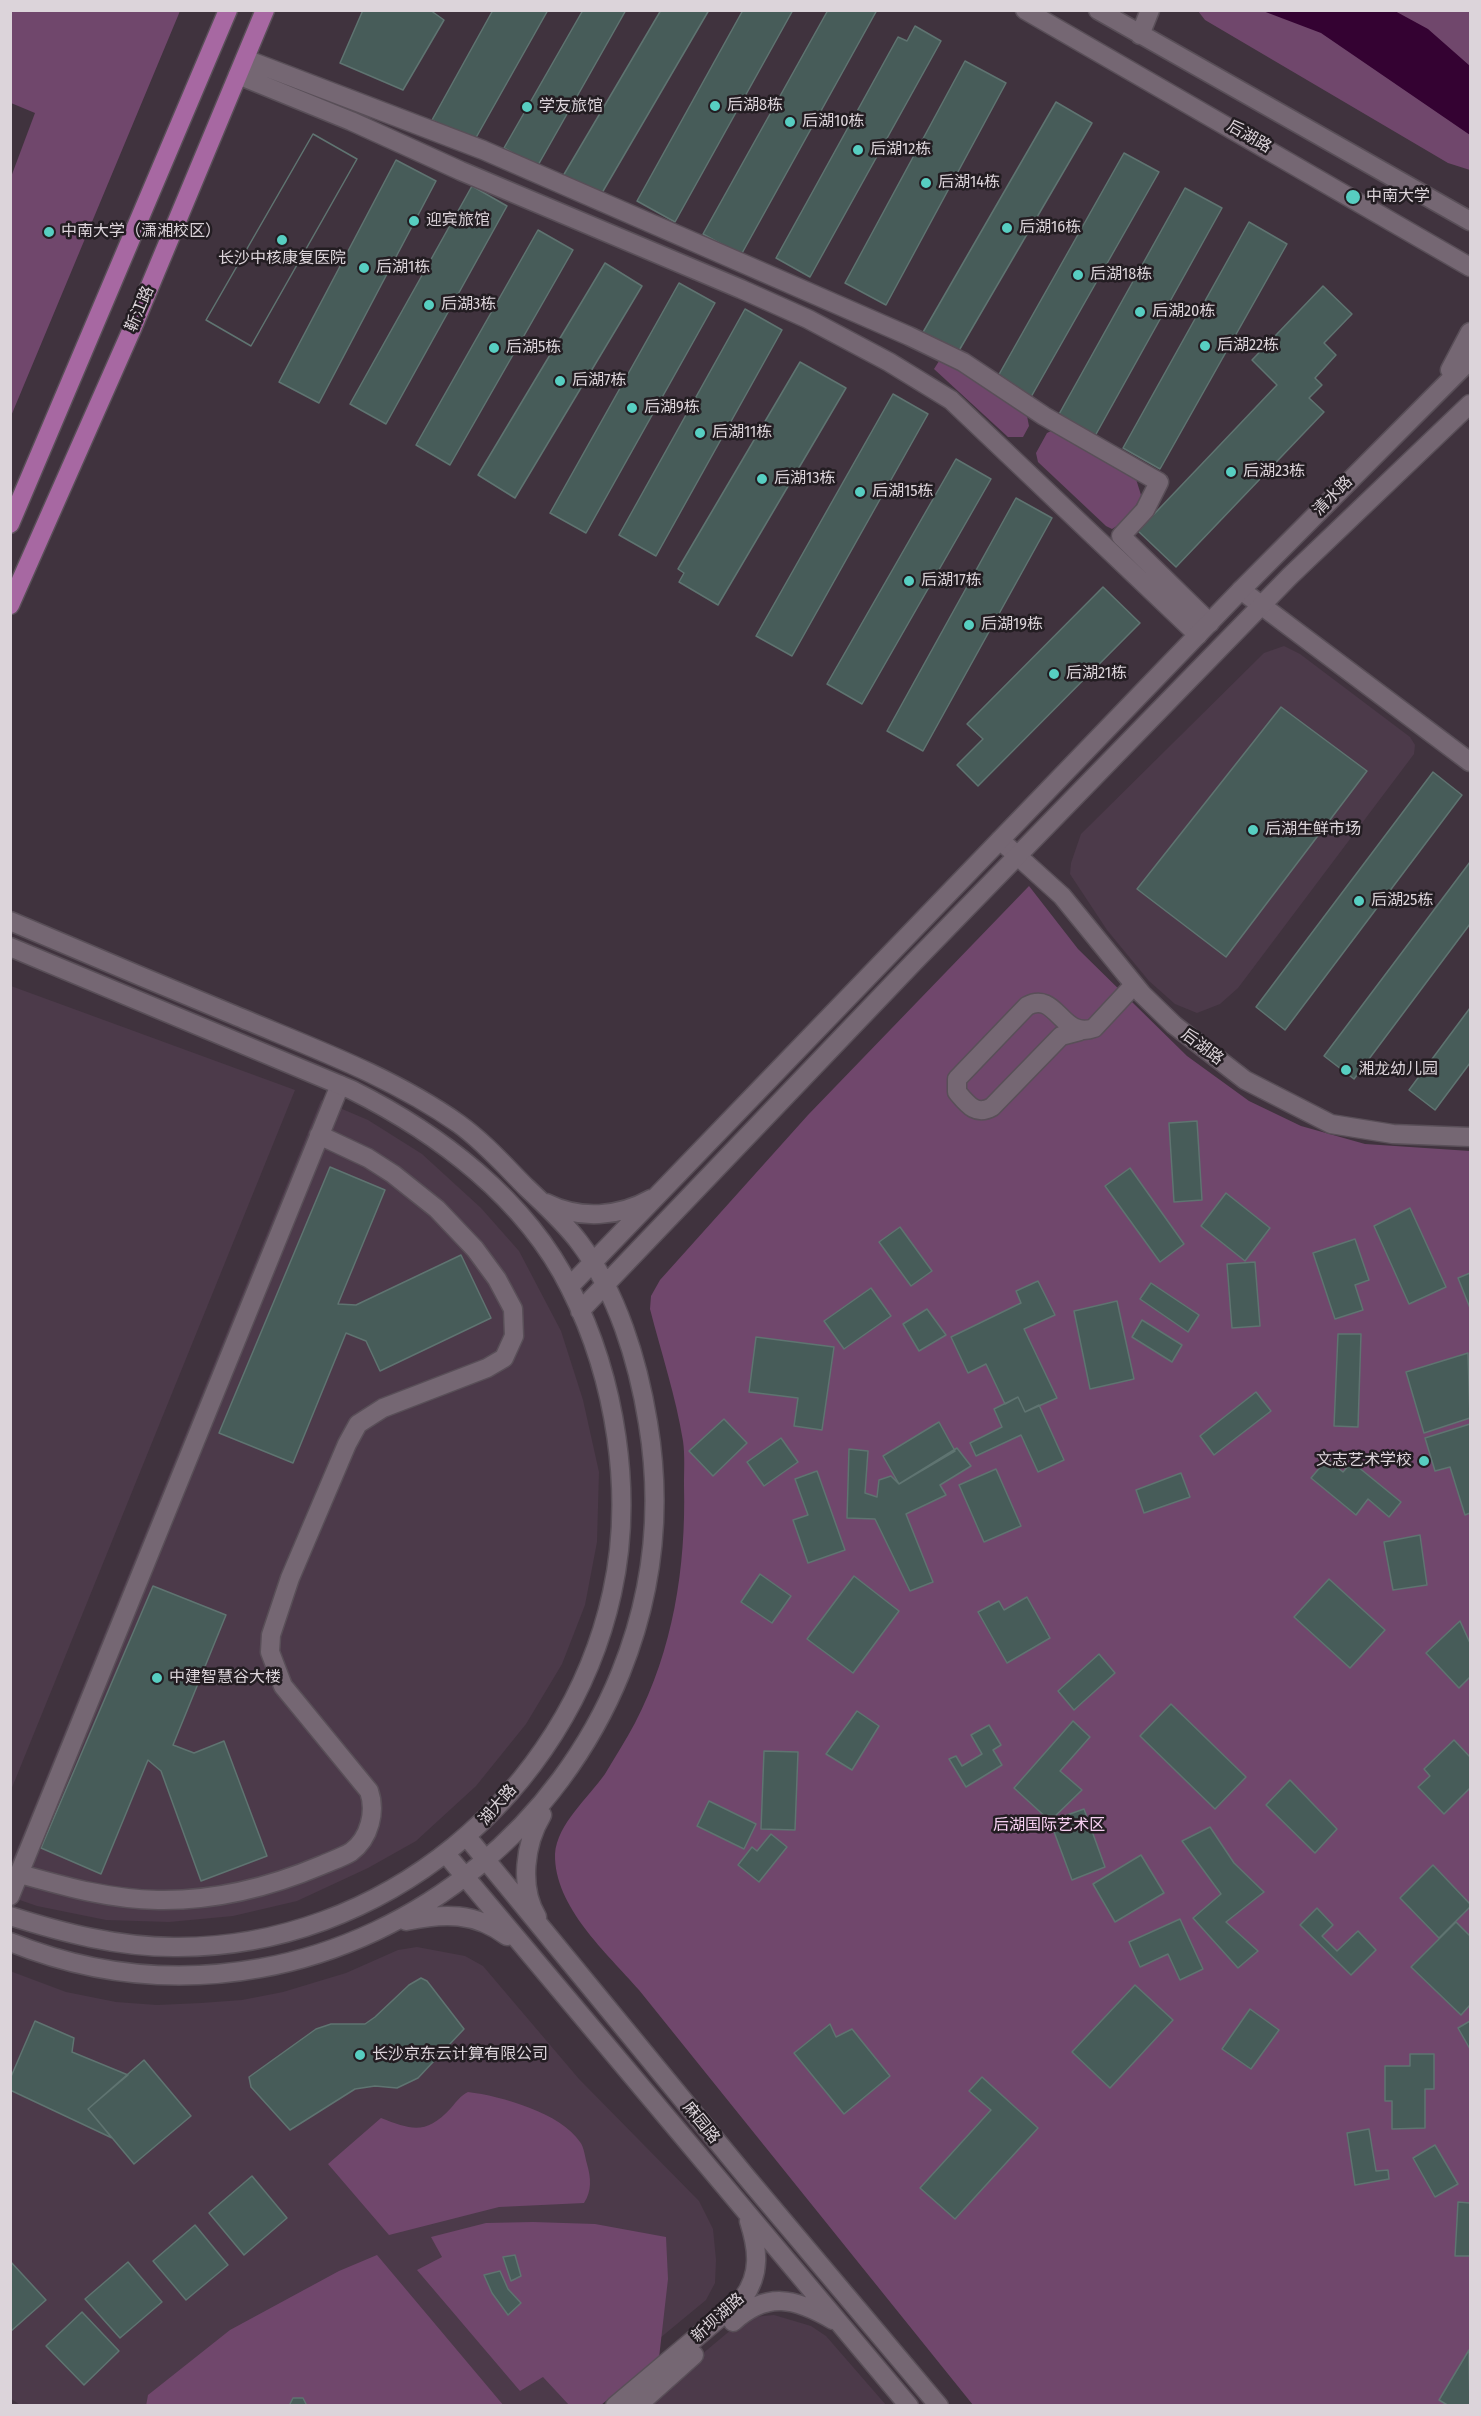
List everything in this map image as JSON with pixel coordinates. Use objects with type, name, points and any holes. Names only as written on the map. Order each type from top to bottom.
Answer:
[{"type":"main road","points":[[10,524],[228,10]]},
{"type":"main road","name":"靳江路","points":[[10,605],[132,329],[265,10]]},
{"type":"main road","name":"后湖路","points":[[1025,10],[1470,267]]},
{"type":"main road","points":[[1098,10],[1470,221]]},
{"type":"main road","points":[[1140,34],[1150,10]]},
{"type":"main road","points":[[242,67],[351,121],[461,171],[807,319],[889,362],[951,400],[1204,629]]},
{"type":"main road","points":[[242,67],[483,150],[874,320],[963,362],[1044,416],[1160,482],[1145,510],[1121,536],[1204,629]]},
{"type":"main road","points":[[1446,207],[1470,215]]},
{"type":"main road","points":[[1428,242],[1454,264],[1470,283]]},
{"type":"main road","points":[[1433,395],[1466,345],[1470,332]]},
{"type":"main road","name":"清水路","points":[[672,1183],[1241,590],[1470,360]]},
{"type":"main road","points":[[580,1311],[1261,606],[1470,404]]},
{"type":"main road","points":[[1437,435],[1470,414]]},
{"type":"main road","points":[[1241,590],[1470,762]]},
{"type":"main road","name":"后湖路","points":[[1000,840],[1062,896],[1134,984],[1174,1025],[1245,1080],[1331,1124],[1392,1134],[1470,1137]]},
{"type":"main road","points":[[10,921],[343,1061],[405,1090],[462,1126],[562,1222],[594,1263],[620,1320],[644,1398],[652,1446],[654,1494],[652,1540],[644,1596],[633,1643],[615,1686],[532,1833],[527,1851],[529,1891],[534,1912],[547,1935]]},
{"type":"main road","name":"湖大路","points":[[10,946],[340,1085],[400,1114],[442,1143],[483,1177],[536,1233],[570,1286],[595,1346],[616,1435],[622,1512],[612,1593],[587,1671],[554,1732],[515,1786],[467,1837],[398,1887],[342,1914],[287,1932],[231,1943],[175,1947],[114,1942],[59,1932],[10,1916]]},
{"type":"main road","points":[[1080,1031],[1046,1004],[1033,1003],[1027,1006],[957,1079],[957,1092],[974,1110],[985,1111],[992,1107],[1061,1036],[1094,1028],[1134,984]]},
{"type":"main road","points":[[10,1896],[340,1085]]},
{"type":"main road","points":[[20,1874],[100,1896],[160,1900],[230,1894],[284,1881],[352,1851],[367,1832],[374,1806],[369,1791],[284,1686],[270,1652],[271,1635],[294,1570],[347,1444],[358,1424],[383,1408],[487,1368],[504,1358],[514,1336],[513,1309],[498,1279],[475,1249],[437,1209],[376,1163],[319,1135]]},
{"type":"main road","points":[[539,1199],[563,1210],[596,1215],[636,1207],[672,1183]]},
{"type":"main road","points":[[570,1286],[672,1183]]},
{"type":"main road","points":[[620,1320],[616,1295],[620,1280],[639,1250]]},
{"type":"main road","points":[[10,1942],[103,1971],[162,1976],[207,1976],[274,1964],[344,1945],[412,1913],[466,1878],[532,1816],[563,1780]]},
{"type":"main road","name":"麻园路","points":[[467,1837],[939,2406]]},
{"type":"main road","name":"麻园路","points":[[446,1854],[909,2406]]},
{"type":"main road","points":[[387,1925],[440,1914],[461,1915],[480,1919],[497,1928],[530,1954]]},
{"type":"main road","name":"新坝湖路","points":[[615,2406],[743,2298],[749,2289],[755,2278],[757,2250],[748,2219],[738,2202]]},
{"type":"main road","name":"新坝湖路","points":[[637,2406],[746,2310],[758,2303],[769,2300],[792,2303],[820,2313],[842,2326]]},
{"type":"shaded area","points":[[1263,11],[1395,11],[1428,29],[1470,66],[1470,135],[1321,33]]},
{"type":"shaded area","name":"后湖生鲜市场","points":[[1284,646],[1300,654],[1410,737],[1415,745],[1414,754],[1238,988],[1220,1004],[1197,1013],[1175,1004],[1149,981],[1107,930],[1070,874],[1071,863],[1081,834],[1264,653]]},
{"type":"shaded area","points":[[10,986],[295,1090],[11,1790]]},
{"type":"shaded area","points":[[321,1100],[368,1120],[422,1154],[481,1208],[519,1251],[561,1331],[583,1400],[599,1472],[597,1542],[585,1605],[562,1664],[526,1724],[476,1786],[416,1841],[368,1868],[297,1901],[233,1916],[169,1922],[106,1920],[37,1906],[11,1897],[11,1864]]},
{"type":"shaded area","points":[[417,1947],[465,1956],[483,1966],[579,2079],[699,2201],[713,2229],[716,2260],[715,2283],[706,2300],[579,2405],[20,2405],[10,2398],[10,1971],[66,1992],[116,2002],[157,2005],[201,2003],[242,2000],[283,1992],[346,1973],[398,1950]]},
{"type":"shaded area","points":[[774,2315],[811,2326],[826,2336],[886,2405],[640,2406],[732,2329],[753,2317]]},
{"type":"green space","name":"中南大学（潇湘校区）","points":[[11,10],[180,11],[11,416],[11,177],[35,113],[11,103]]},
{"type":"green space","points":[[1198,11],[1470,11],[1470,170],[1448,163],[1205,20]]},
{"type":"green space","points":[[941,358],[977,377],[1027,416],[1029,426],[1023,437],[1008,437],[934,369]]},
{"type":"green space","points":[[1053,430],[1136,479],[1141,495],[1129,515],[1112,529],[1106,526],[1038,462],[1036,453],[1047,433]]},
{"type":"green space","name":"后湖国际艺术区","points":[[1029,886],[1078,949],[1187,1056],[1249,1101],[1301,1126],[1365,1144],[1470,1151],[1470,2405],[973,2405],[639,1990],[598,1945],[573,1911],[557,1874],[555,1854],[561,1832],[605,1774],[635,1723],[648,1695],[668,1638],[679,1578],[683,1547],[684,1446],[650,1309],[651,1296],[660,1280],[808,1115]]},
{"type":"green space","points":[[468,2092],[497,2097],[545,2114],[571,2132],[581,2144],[588,2169],[590,2184],[587,2198],[584,2203],[499,2207],[389,2235],[328,2164],[381,2118],[410,2127],[426,2126],[442,2117]]},
{"type":"green space","points":[[486,2223],[595,2224],[666,2237],[668,2279],[659,2358],[601,2405],[569,2405],[543,2377],[520,2391],[417,2270],[442,2257],[431,2237]]},
{"type":"green space","points":[[377,2255],[504,2406],[146,2406],[148,2395],[230,2330],[339,2271]]},
{"type":"building","points":[[363,10],[430,10],[444,20],[403,90],[340,63]]},
{"type":"building","points":[[493,10],[548,10],[473,143],[432,120]]},
{"type":"building","points":[[583,10],[626,10],[537,167],[504,148]]},
{"type":"building","points":[[661,10],[709,10],[599,198],[563,176]]},
{"type":"building","name":"后湖8栋","points":[[743,10],[793,10],[675,222],[637,201]]},
{"type":"building","name":"后湖10栋","points":[[828,10],[877,10],[741,255],[703,234]]},
{"type":"building","name":"后湖12栋","points":[[915,26],[941,41],[810,277],[776,258],[898,37],[907,41]]},
{"type":"building","name":"后湖14栋","points":[[965,61],[1006,83],[886,305],[845,283]]},
{"type":"building","name":"后湖16栋","points":[[1056,102],[1092,123],[957,354],[922,334]]},
{"type":"building","name":"长沙中核康复医院","points":[[313,134],[357,159],[251,346],[206,320]]},
{"type":"building","name":"长沙中核康复医院","points":[[313,134],[357,159],[251,346],[206,320]]},
{"type":"building","name":"后湖18栋","points":[[1124,153],[1159,172],[1031,397],[997,378]]},
{"type":"building","name":"后湖1栋","points":[[396,160],[436,181],[319,403],[279,382]]},
{"type":"building","name":"后湖3栋","points":[[472,186],[507,206],[386,424],[350,404]]},
{"type":"building","name":"后湖20栋","points":[[1185,188],[1222,208],[1095,436],[1058,416]]},
{"type":"building","name":"后湖22栋","points":[[1249,222],[1287,244],[1160,469],[1123,448]]},
{"type":"building","name":"后湖5栋","points":[[538,230],[573,250],[450,465],[416,445]]},
{"type":"building","name":"后湖7栋","points":[[605,263],[642,286],[515,498],[478,475]]},
{"type":"building","name":"后湖9栋","points":[[679,283],[715,303],[586,533],[550,513]]},
{"type":"building","name":"后湖23栋","points":[[1323,286],[1352,314],[1324,343],[1336,355],[1315,378],[1322,385],[1309,398],[1324,412],[1176,567],[1138,531],[1277,385],[1252,360]]},
{"type":"building","name":"后湖11栋","points":[[745,309],[782,330],[656,556],[619,535]]},
{"type":"building","name":"后湖13栋","points":[[800,362],[846,388],[718,605],[679,582],[684,573],[678,569]]},
{"type":"building","name":"后湖15栋","points":[[893,394],[928,414],[792,656],[756,636]]},
{"type":"building","name":"后湖17栋","points":[[956,459],[991,479],[862,704],[827,684]]},
{"type":"building","name":"后湖19栋","points":[[1016,498],[1052,518],[923,751],[887,731]]},
{"type":"building","name":"后湖21栋","points":[[1103,587],[1140,623],[978,786],[957,765],[983,739],[967,724]]},
{"type":"building","name":"后湖生鲜市场","points":[[1281,707],[1367,771],[1226,957],[1137,889]]},
{"type":"building","name":"后湖25栋","points":[[1433,772],[1462,795],[1285,1030],[1256,1007]]},
{"type":"building","points":[[1470,862],[1470,924],[1354,1079],[1324,1056]]},
{"type":"building","points":[[1470,1008],[1470,1063],[1435,1110],[1409,1090]]},
{"type":"building","points":[[1197,1121],[1202,1200],[1174,1202],[1169,1123]]},
{"type":"building","points":[[330,1167],[385,1190],[338,1304],[356,1305],[461,1255],[491,1318],[380,1371],[366,1341],[346,1333],[293,1463],[219,1433]]},
{"type":"building","points":[[1130,1168],[1184,1244],[1160,1262],[1105,1186]]},
{"type":"building","points":[[1226,1193],[1270,1228],[1245,1261],[1201,1226]]},
{"type":"building","points":[[1410,1208],[1446,1287],[1409,1304],[1374,1226]]},
{"type":"building","points":[[900,1227],[932,1271],[911,1286],[879,1242]]},
{"type":"building","points":[[1355,1239],[1369,1280],[1355,1285],[1363,1310],[1335,1319],[1313,1253]]},
{"type":"building","points":[[1255,1262],[1260,1326],[1232,1328],[1227,1264]]},
{"type":"building","points":[[1470,1273],[1470,1308],[1458,1278]]},
{"type":"building","points":[[1038,1281],[1055,1315],[1024,1329],[1057,1398],[1025,1412],[1018,1397],[1005,1404],[986,1364],[968,1373],[951,1337],[1021,1303],[1016,1291]]},
{"type":"building","points":[[1151,1283],[1199,1315],[1188,1332],[1140,1299]]},
{"type":"building","points":[[871,1288],[891,1316],[844,1349],[824,1321]]},
{"type":"building","points":[[1117,1301],[1134,1379],[1090,1389],[1074,1311]]},
{"type":"building","points":[[927,1309],[946,1335],[919,1351],[903,1324]]},
{"type":"building","points":[[1142,1320],[1182,1345],[1172,1362],[1132,1337]]},
{"type":"building","points":[[1338,1334],[1361,1334],[1358,1427],[1334,1426]]},
{"type":"building","points":[[756,1337],[834,1347],[822,1430],[794,1426],[798,1398],[749,1392]]},
{"type":"building","points":[[1468,1353],[1470,1418],[1424,1433],[1406,1372]]},
{"type":"building","points":[[1256,1392],[1271,1411],[1214,1455],[1200,1436]]},
{"type":"building","points":[[1018,1397],[1025,1412],[1039,1405],[1064,1460],[1038,1472],[1021,1435],[976,1456],[970,1443],[1002,1427],[994,1409]]},
{"type":"building","points":[[724,1419],[747,1443],[713,1476],[689,1451]]},
{"type":"building","points":[[939,1422],[955,1451],[899,1484],[883,1456]]},
{"type":"building","points":[[1470,1424],[1470,1513],[1465,1515],[1450,1467],[1435,1471],[1425,1438]]},
{"type":"building","points":[[781,1438],[798,1462],[764,1486],[747,1462]]},
{"type":"building","points":[[957,1448],[971,1466],[940,1485],[946,1495],[906,1514],[933,1582],[910,1591],[875,1519],[847,1518],[849,1449],[868,1451],[865,1493],[877,1497],[879,1480],[891,1476],[899,1484]]},
{"type":"building","points":[[1327,1459],[1343,1472],[1352,1462],[1401,1502],[1389,1517],[1368,1499],[1356,1515],[1311,1478]]},
{"type":"building","points":[[996,1469],[1021,1526],[984,1542],[959,1485]]},
{"type":"building","points":[[817,1471],[845,1550],[808,1563],[793,1520],[808,1515],[795,1479]]},
{"type":"building","points":[[1181,1473],[1190,1497],[1144,1513],[1136,1490]]},
{"type":"building","points":[[1420,1535],[1427,1585],[1393,1590],[1384,1542]]},
{"type":"building","points":[[760,1574],[791,1596],[772,1623],[741,1602]]},
{"type":"building","points":[[854,1576],[899,1611],[853,1673],[807,1639]]},
{"type":"building","points":[[1329,1579],[1385,1630],[1350,1668],[1294,1617]]},
{"type":"building","name":"中建智慧谷大楼","points":[[153,1586],[226,1615],[173,1745],[194,1753],[224,1741],[267,1856],[201,1881],[161,1771],[148,1760],[101,1874],[41,1848]]},
{"type":"building","points":[[1027,1597],[1050,1638],[1007,1663],[978,1612],[999,1601],[1004,1610]]},
{"type":"building","points":[[1460,1621],[1470,1643],[1470,1677],[1459,1688],[1426,1653]]},
{"type":"building","points":[[1099,1654],[1115,1673],[1074,1710],[1058,1691]]},
{"type":"building","points":[[1171,1704],[1246,1777],[1215,1809],[1140,1736]]},
{"type":"building","points":[[857,1711],[879,1726],[852,1770],[826,1754]]},
{"type":"building","points":[[1073,1721],[1090,1737],[1060,1771],[1082,1790],[1050,1821],[1014,1788]]},
{"type":"building","points":[[989,1725],[1001,1745],[993,1750],[1002,1765],[966,1787],[949,1759],[956,1756],[962,1766],[982,1754],[971,1735]]},
{"type":"building","points":[[1454,1740],[1470,1757],[1470,1788],[1444,1814],[1418,1787],[1430,1776],[1424,1769]]},
{"type":"building","points":[[764,1751],[798,1752],[795,1830],[761,1829]]},
{"type":"building","points":[[1290,1780],[1337,1829],[1315,1853],[1266,1805]]},
{"type":"building","points":[[709,1801],[756,1824],[744,1849],[697,1826]]},
{"type":"building","points":[[1084,1809],[1105,1867],[1072,1880],[1050,1821]]},
{"type":"building","points":[[1210,1827],[1234,1863],[1264,1892],[1226,1922],[1258,1951],[1238,1968],[1193,1918],[1221,1894],[1182,1841]]},
{"type":"building","points":[[771,1834],[787,1847],[759,1882],[738,1865],[752,1847],[757,1851]]},
{"type":"building","points":[[1141,1855],[1164,1893],[1115,1922],[1093,1884]]},
{"type":"building","points":[[1433,1865],[1470,1904],[1470,1907],[1439,1938],[1400,1898]]},
{"type":"building","points":[[1317,1908],[1333,1925],[1322,1936],[1337,1951],[1358,1931],[1376,1950],[1351,1975],[1300,1925]]},
{"type":"building","points":[[1180,1919],[1203,1969],[1180,1980],[1168,1954],[1140,1967],[1129,1942]]},
{"type":"building","points":[[1456,1922],[1470,1936],[1470,2005],[1461,2015],[1411,1967]]},
{"type":"building","name":"长沙京东云计算有限公司","points":[[421,1978],[427,1981],[464,2029],[418,2078],[397,2088],[375,2086],[355,2089],[290,2130],[251,2087],[249,2077],[316,2029],[331,2024],[365,2024],[409,1985]]},
{"type":"building","points":[[1135,1985],[1173,2020],[1110,2088],[1072,2052]]},
{"type":"building","points":[[1250,2009],[1279,2030],[1251,2069],[1222,2049]]},
{"type":"building","points":[[35,2021],[74,2038],[72,2052],[128,2075],[88,2109],[112,2138],[10,2090],[10,2079]]},
{"type":"building","points":[[1470,2021],[1470,2049],[1458,2028]]},
{"type":"building","points":[[830,2024],[836,2037],[852,2029],[890,2076],[844,2114],[794,2053]]},
{"type":"building","points":[[1410,2054],[1434,2054],[1434,2089],[1425,2089],[1425,2128],[1392,2129],[1392,2101],[1385,2101],[1385,2066],[1410,2066]]},
{"type":"building","points":[[144,2060],[191,2116],[134,2164],[88,2109]]},
{"type":"building","points":[[982,2077],[1038,2128],[955,2219],[920,2188],[991,2110],[969,2091]]},
{"type":"building","points":[[1369,2129],[1376,2171],[1388,2170],[1389,2179],[1355,2185],[1347,2133]]},
{"type":"building","points":[[1435,2145],[1458,2184],[1435,2197],[1413,2158]]},
{"type":"building","points":[[252,2176],[287,2218],[244,2255],[209,2213]]},
{"type":"building","points":[[1458,2202],[1470,2203],[1470,2256],[1455,2256]]},
{"type":"building","points":[[195,2225],[228,2265],[186,2300],[153,2261]]},
{"type":"building","points":[[515,2255],[521,2276],[511,2281],[503,2257]]},
{"type":"building","points":[[10,2261],[46,2300],[10,2332]]},
{"type":"building","points":[[128,2262],[162,2302],[120,2338],[85,2299]]},
{"type":"building","points":[[500,2271],[508,2289],[521,2303],[508,2315],[492,2293],[484,2275]]},
{"type":"building","points":[[82,2312],[119,2351],[84,2385],[46,2346]]},
{"type":"building","points":[[1469,2350],[1470,2406],[1449,2406],[1439,2400]]},
{"type":"building","points":[[293,2398],[303,2398],[307,2406],[289,2406]]},
{"type":"place","name":"后湖8栋","points":[[715,106]]},
{"type":"place","name":"学友旅馆","points":[[527,107]]},
{"type":"place","name":"后湖10栋","points":[[790,122]]},
{"type":"place","name":"后湖12栋","points":[[858,150]]},
{"type":"place","name":"后湖14栋","points":[[926,183]]},
{"type":"place","name":"中南大学","points":[[1353,197]]},
{"type":"place","name":"迎宾旅馆","points":[[414,221]]},
{"type":"place","name":"后湖16栋","points":[[1007,228]]},
{"type":"place","name":"中南大学（潇湘校区）","points":[[49,232]]},
{"type":"place","name":"长沙中核康复医院","points":[[282,240]]},
{"type":"place","name":"后湖1栋","points":[[364,268]]},
{"type":"place","name":"后湖18栋","points":[[1078,275]]},
{"type":"place","name":"后湖3栋","points":[[429,305]]},
{"type":"place","name":"后湖20栋","points":[[1140,312]]},
{"type":"place","name":"后湖22栋","points":[[1205,346]]},
{"type":"place","name":"后湖5栋","points":[[494,348]]},
{"type":"place","name":"后湖7栋","points":[[560,381]]},
{"type":"place","name":"后湖9栋","points":[[632,408]]},
{"type":"place","name":"后湖11栋","points":[[700,433]]},
{"type":"place","name":"后湖23栋","points":[[1231,472]]},
{"type":"place","name":"后湖13栋","points":[[762,479]]},
{"type":"place","name":"后湖15栋","points":[[860,492]]},
{"type":"place","name":"后湖17栋","points":[[909,581]]},
{"type":"place","name":"后湖19栋","points":[[969,625]]},
{"type":"place","name":"后湖21栋","points":[[1054,674]]},
{"type":"place","name":"后湖生鲜市场","points":[[1253,830]]},
{"type":"place","name":"后湖25栋","points":[[1359,901]]},
{"type":"place","name":"湘龙幼儿园","points":[[1346,1070]]},
{"type":"place","name":"文志艺术学校","points":[[1424,1461]]},
{"type":"place","name":"中建智慧谷大楼","points":[[157,1678]]},
{"type":"place","name":"长沙京东云计算有限公司","points":[[360,2055]]}]
